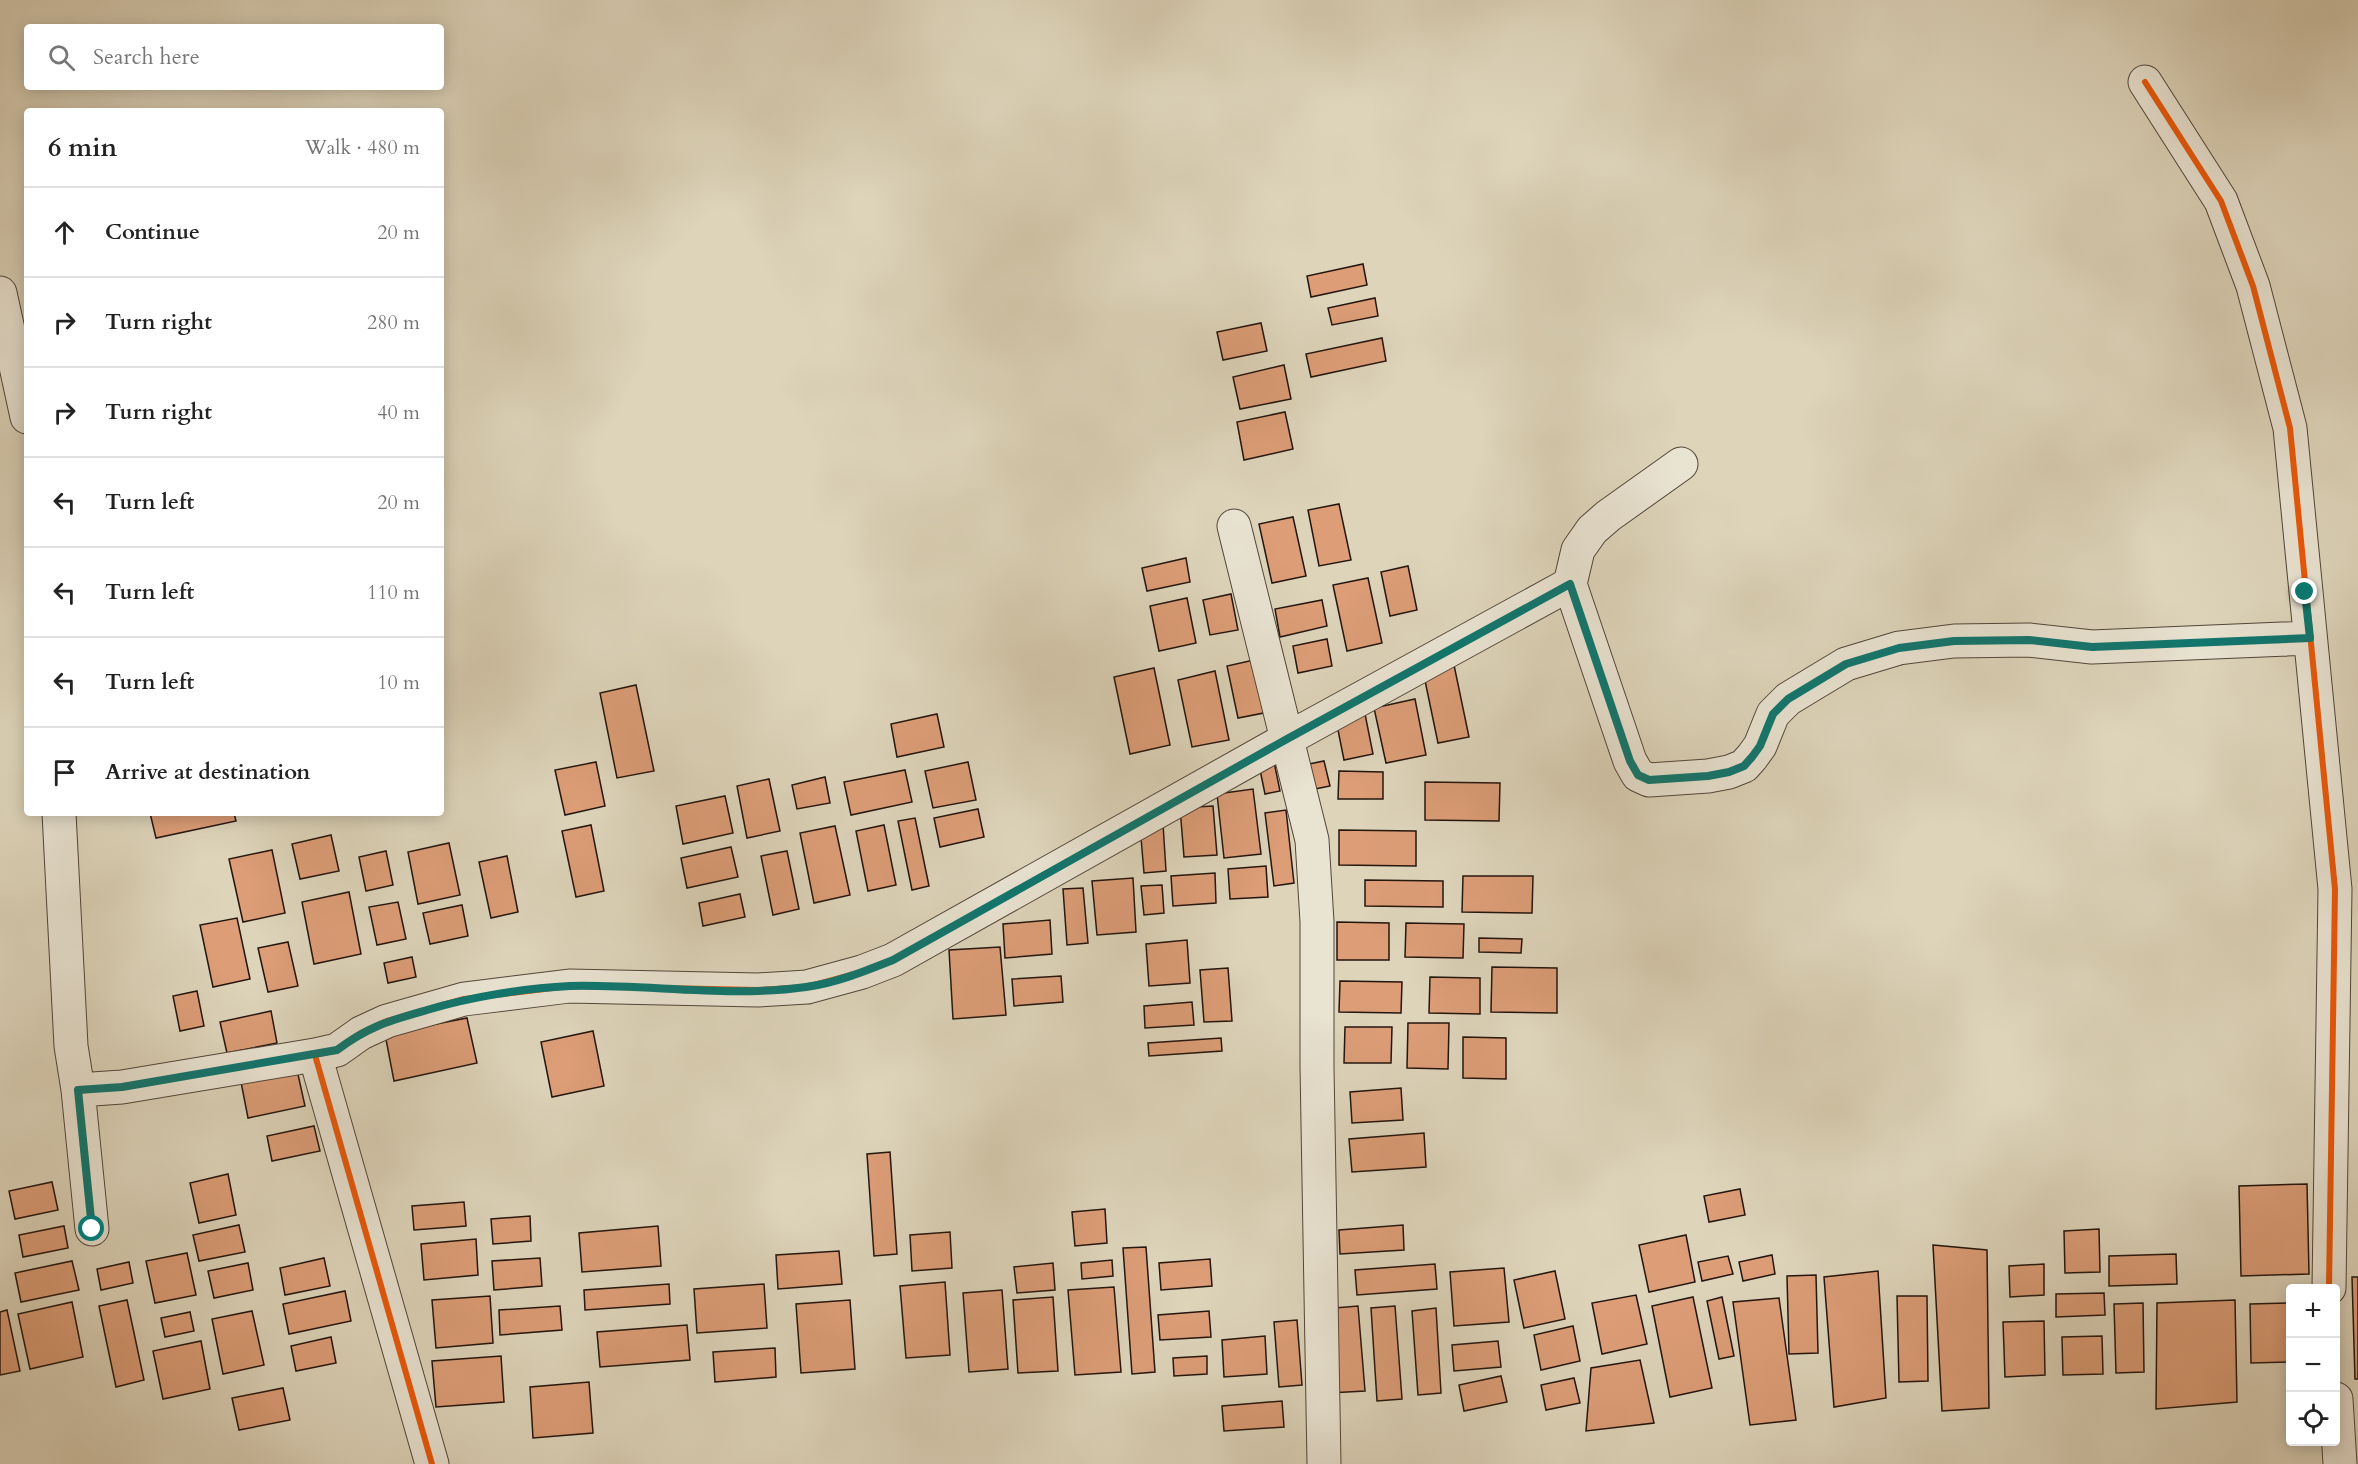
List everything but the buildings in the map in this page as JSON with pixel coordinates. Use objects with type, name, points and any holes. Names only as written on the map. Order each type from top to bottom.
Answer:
[{"type":"street","points":[[2145,82],[2221,201],[2253,286],[2290,428],[2335,889],[2330,1284]]},
{"type":"street","points":[[0,293],[24,403]]},
{"type":"street","points":[[1681,464],[1592,530],[1578,550],[1570,584],[1630,761],[1638,775],[1649,780],[1708,776],[1744,766],[1760,746],[1773,714],[1788,699],[1846,664],[1899,648],[1954,641],[2029,640],[2092,647],[2310,638]]},
{"type":"street","points":[[1234,526],[1312,840],[1316,910],[1324,1464]]},
{"type":"street","points":[[78,1090],[122,1087],[337,1050],[361,1033],[387,1021],[464,999],[569,986],[758,990],[807,987],[862,972],[893,960],[1287,739],[1570,584]]},
{"type":"street","points":[[59,816],[71,1046],[78,1090],[92,1229]]},
{"type":"street","points":[[315,1055],[432,1464]]},
{"type":"street","points":[[2339,1446],[2340,1464]]},
{"type":"cycle path","points":[[2145,82],[2221,201],[2253,286],[2290,428],[2335,889],[2329,1284]]},
{"type":"cycle path","points":[[432,1464],[315,1055],[337,1050],[361,1033],[387,1021],[464,999],[569,986],[758,990],[807,987],[862,972],[893,960],[1287,739],[1570,584]]},
{"type":"route","points":[[92,1229],[78,1090],[122,1087],[337,1050],[361,1033],[387,1021],[464,999],[569,986],[758,990],[807,987],[862,972],[893,960],[1287,739],[1570,584],[1630,761],[1638,775],[1649,780],[1708,776],[1744,766],[1760,746],[1773,714],[1788,699],[1846,664],[1899,648],[1954,641],[2029,640],[2092,647],[2310,638],[2305,592]]}]
